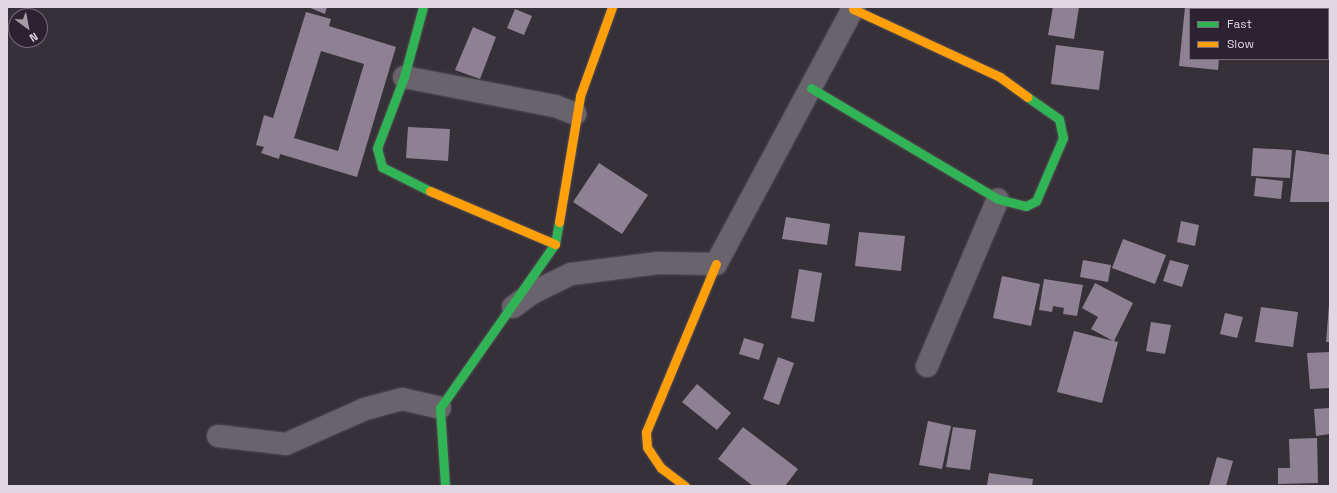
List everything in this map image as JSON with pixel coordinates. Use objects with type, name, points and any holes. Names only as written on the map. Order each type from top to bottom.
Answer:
[{"type":"street","points":[[424,7],[404,77],[377,148],[382,167],[420,187],[555,244]]},
{"type":"street","points":[[445,486],[440,408],[501,317],[555,244],[576,114],[587,70],[612,7]]},
{"type":"street","points":[[686,486],[661,468],[647,447],[646,432],[716,264],[854,8],[1000,77],[1059,119],[1062,138],[1036,201],[1026,206],[998,199],[811,88]]},
{"type":"street","points":[[404,77],[555,106],[576,114]]},
{"type":"street","points":[[927,366],[998,199]]},
{"type":"street","points":[[501,317],[532,293],[571,274],[658,263],[716,264]]},
{"type":"street","points":[[218,436],[286,444],[365,409],[402,399],[440,408]]},
{"type":"building","points":[[308,7],[327,7],[325,14]]},
{"type":"building","points":[[1053,7],[1079,7],[1074,39],[1048,35]]},
{"type":"building","points":[[1185,7],[1225,7],[1189,8],[1189,60],[1219,60],[1218,70],[1179,66]]},
{"type":"building","points":[[1248,7],[1268,7],[1258,8]]},
{"type":"building","points":[[1283,7],[1309,7],[1308,8]]},
{"type":"building","points":[[515,9],[532,16],[524,35],[507,28]]},
{"type":"building","points":[[1329,10],[1330,10],[1329,47]]},
{"type":"building","points":[[306,12],[331,19],[329,26],[396,47],[357,177],[280,154],[279,159],[261,153],[264,147],[256,145],[264,115],[273,118]],"holes":[[[321,51],[364,64],[338,151],[294,138]]]},
{"type":"building","points":[[473,27],[496,37],[480,79],[455,70]]},
{"type":"building","points":[[1056,45],[1104,51],[1099,90],[1051,84]]},
{"type":"building","points":[[408,127],[450,129],[448,161],[406,158]]},
{"type":"building","points":[[1253,148],[1292,150],[1290,178],[1251,176]]},
{"type":"building","points":[[1296,150],[1330,155],[1330,202],[1290,202]]},
{"type":"building","points":[[599,163],[648,195],[622,234],[573,202]]},
{"type":"building","points":[[1256,178],[1283,181],[1281,199],[1254,196]]},
{"type":"building","points":[[786,217],[830,224],[827,245],[782,239]]},
{"type":"building","points":[[1181,221],[1199,225],[1195,246],[1177,242]]},
{"type":"building","points":[[859,232],[905,236],[901,271],[855,266]]},
{"type":"building","points":[[1123,239],[1166,255],[1155,284],[1112,268]]},
{"type":"building","points":[[1083,260],[1111,265],[1108,282],[1080,277]]},
{"type":"building","points":[[1170,260],[1189,265],[1182,287],[1163,281]]},
{"type":"building","points":[[799,269],[822,273],[814,322],[791,318]]},
{"type":"building","points":[[1002,276],[1040,284],[1031,326],[993,318]]},
{"type":"building","points":[[1044,279],[1083,285],[1077,316],[1063,314],[1064,308],[1053,306],[1052,312],[1039,310]]},
{"type":"building","points":[[1095,283],[1133,303],[1114,341],[1118,342],[1102,403],[1057,392],[1074,331],[1113,341],[1091,329],[1098,317],[1082,308]]},
{"type":"building","points":[[1329,305],[1330,342],[1326,342]]},
{"type":"building","points":[[1261,307],[1298,312],[1293,347],[1255,342]]},
{"type":"building","points":[[1225,313],[1243,317],[1237,338],[1220,334]]},
{"type":"building","points":[[1151,322],[1171,325],[1165,354],[1146,351]]},
{"type":"building","points":[[744,338],[764,344],[759,360],[739,354]]},
{"type":"building","points":[[1330,352],[1330,388],[1310,389],[1307,353]]},
{"type":"building","points":[[778,357],[794,363],[779,405],[763,399]]},
{"type":"building","points":[[697,384],[731,413],[717,430],[682,402]]},
{"type":"building","points":[[1330,408],[1330,434],[1316,436],[1314,409]]},
{"type":"building","points":[[928,421],[951,426],[942,469],[919,465]]},
{"type":"building","points":[[743,427],[798,469],[785,486],[753,486],[718,459]]},
{"type":"building","points":[[953,427],[976,430],[970,470],[946,467]]},
{"type":"building","points":[[1317,438],[1318,483],[1278,484],[1278,468],[1290,468],[1289,439]]},
{"type":"building","points":[[1217,457],[1233,461],[1226,486],[1209,486]]},
{"type":"building","points":[[989,473],[1033,479],[1032,486],[987,486]]},
{"type":"traffic: fast","points":[[423,7],[404,77],[377,148],[382,167],[430,191]]},
{"type":"traffic: fast","points":[[811,88],[998,199],[1026,206],[1036,201],[1063,138],[1059,119],[1028,97]]},
{"type":"traffic: fast","points":[[445,486],[440,408],[555,244],[559,222]]},
{"type":"traffic: slow","points":[[559,222],[580,96],[612,7]]},
{"type":"traffic: slow","points":[[853,9],[1000,77],[1028,97]]},
{"type":"traffic: slow","points":[[430,191],[555,244]]},
{"type":"traffic: slow","points":[[685,486],[661,468],[647,447],[646,432],[716,264]]}]
